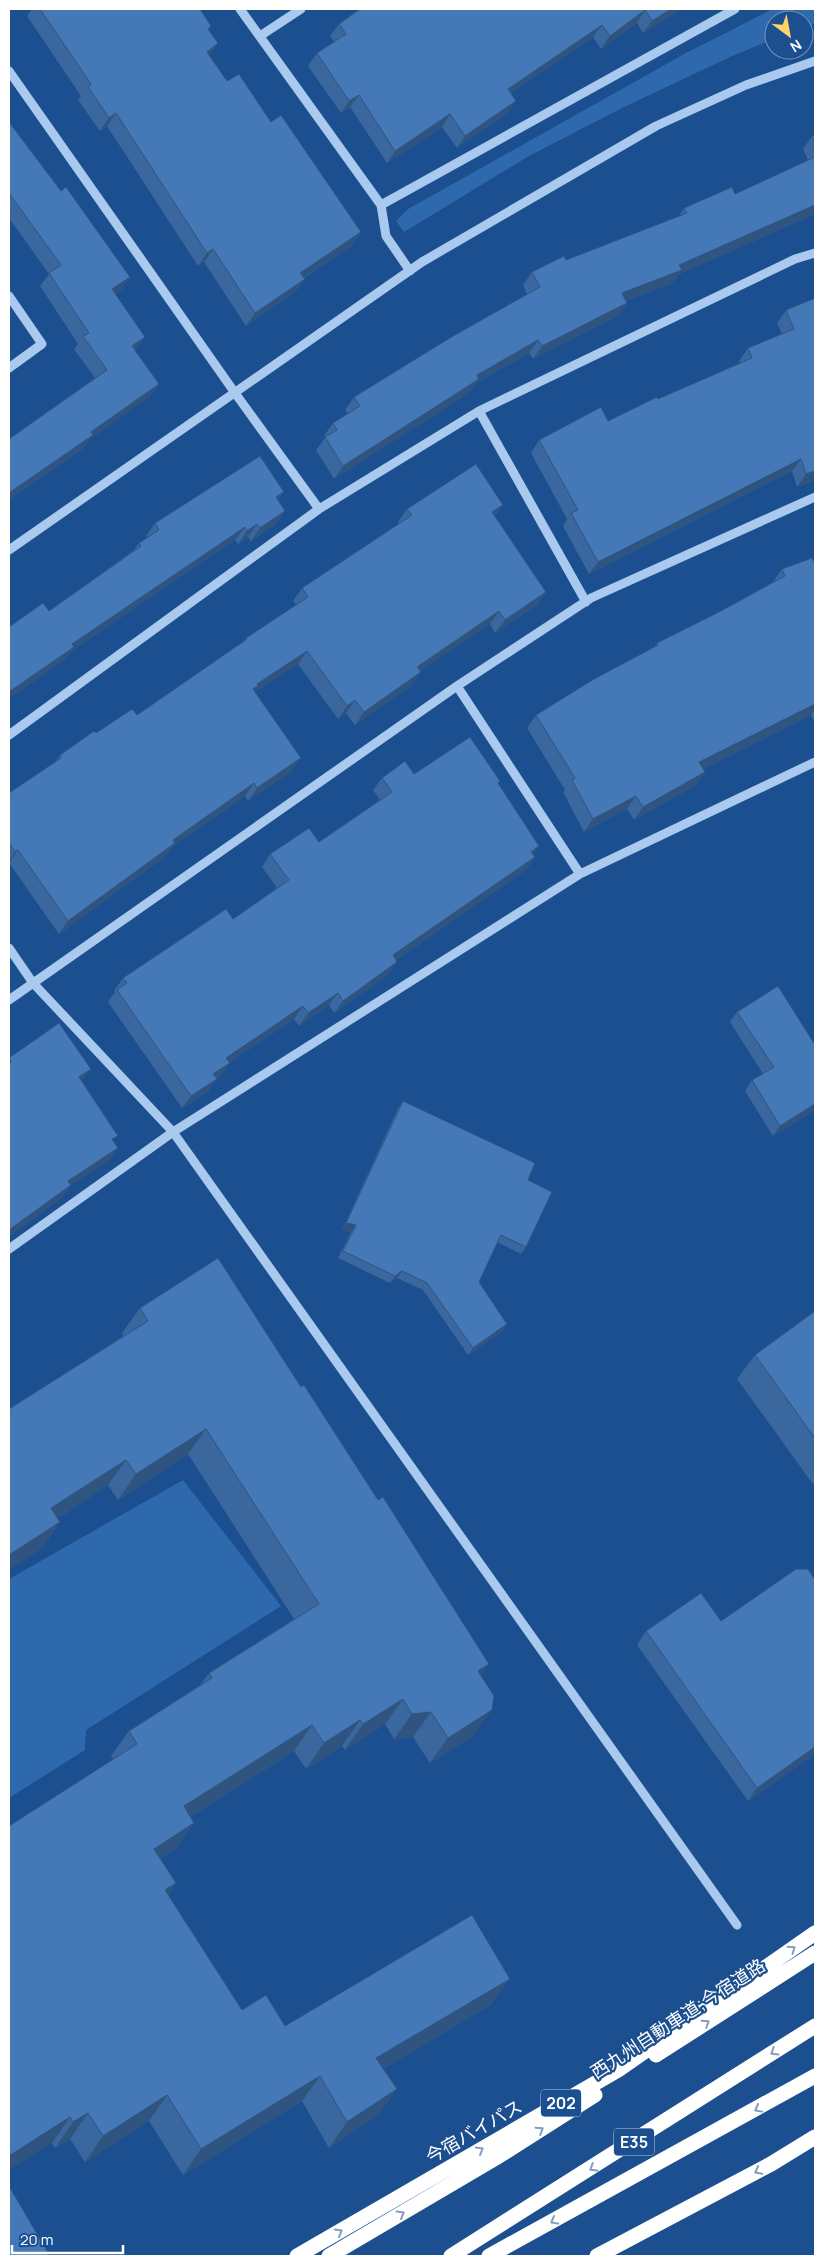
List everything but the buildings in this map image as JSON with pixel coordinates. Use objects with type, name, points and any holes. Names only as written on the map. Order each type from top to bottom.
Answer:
[{"type":"highway","name":"今宿バイパス","points":[[297,2256],[618,2070],[815,1933]]},
{"type":"highway","name":"西九州自動車道;今宿道路","points":[[329,2256],[499,2156],[815,1953]]},
{"type":"highway","name":"E35","points":[[451,2256],[815,2026]]},
{"type":"highway","points":[[489,2256],[815,2076]]},
{"type":"highway","points":[[597,2256],[772,2164],[815,2137]]},
{"type":"street","points":[[240,9],[381,205],[386,236],[410,270]]},
{"type":"street","points":[[260,36],[301,9]]},
{"type":"street","points":[[381,205],[735,9]]},
{"type":"street","points":[[9,550],[410,270],[656,126],[746,85],[815,61]]},
{"type":"street","points":[[9,71],[235,393],[319,509]]},
{"type":"street","points":[[9,735],[319,509],[478,411],[795,259],[815,253]]},
{"type":"street","points":[[9,296],[42,344],[9,368]]},
{"type":"street","points":[[478,411],[586,602]]},
{"type":"street","points":[[9,1000],[457,686],[586,602],[815,497]]},
{"type":"street","points":[[457,686],[580,874]]},
{"type":"street","points":[[9,1249],[173,1132],[580,874],[815,762]]},
{"type":"street","points":[[9,948],[33,983],[173,1132],[737,1925]]},
{"type":"shaded area","points":[[815,9],[815,23],[814,10],[771,10]]},
{"type":"shaded area","points":[[764,14],[764,43],[622,108],[529,156],[404,232],[396,221],[408,209],[686,53]]},
{"type":"shaded area","points":[[183,1480],[281,1606],[86,1730],[85,1750],[9,1798],[9,1579]]}]
